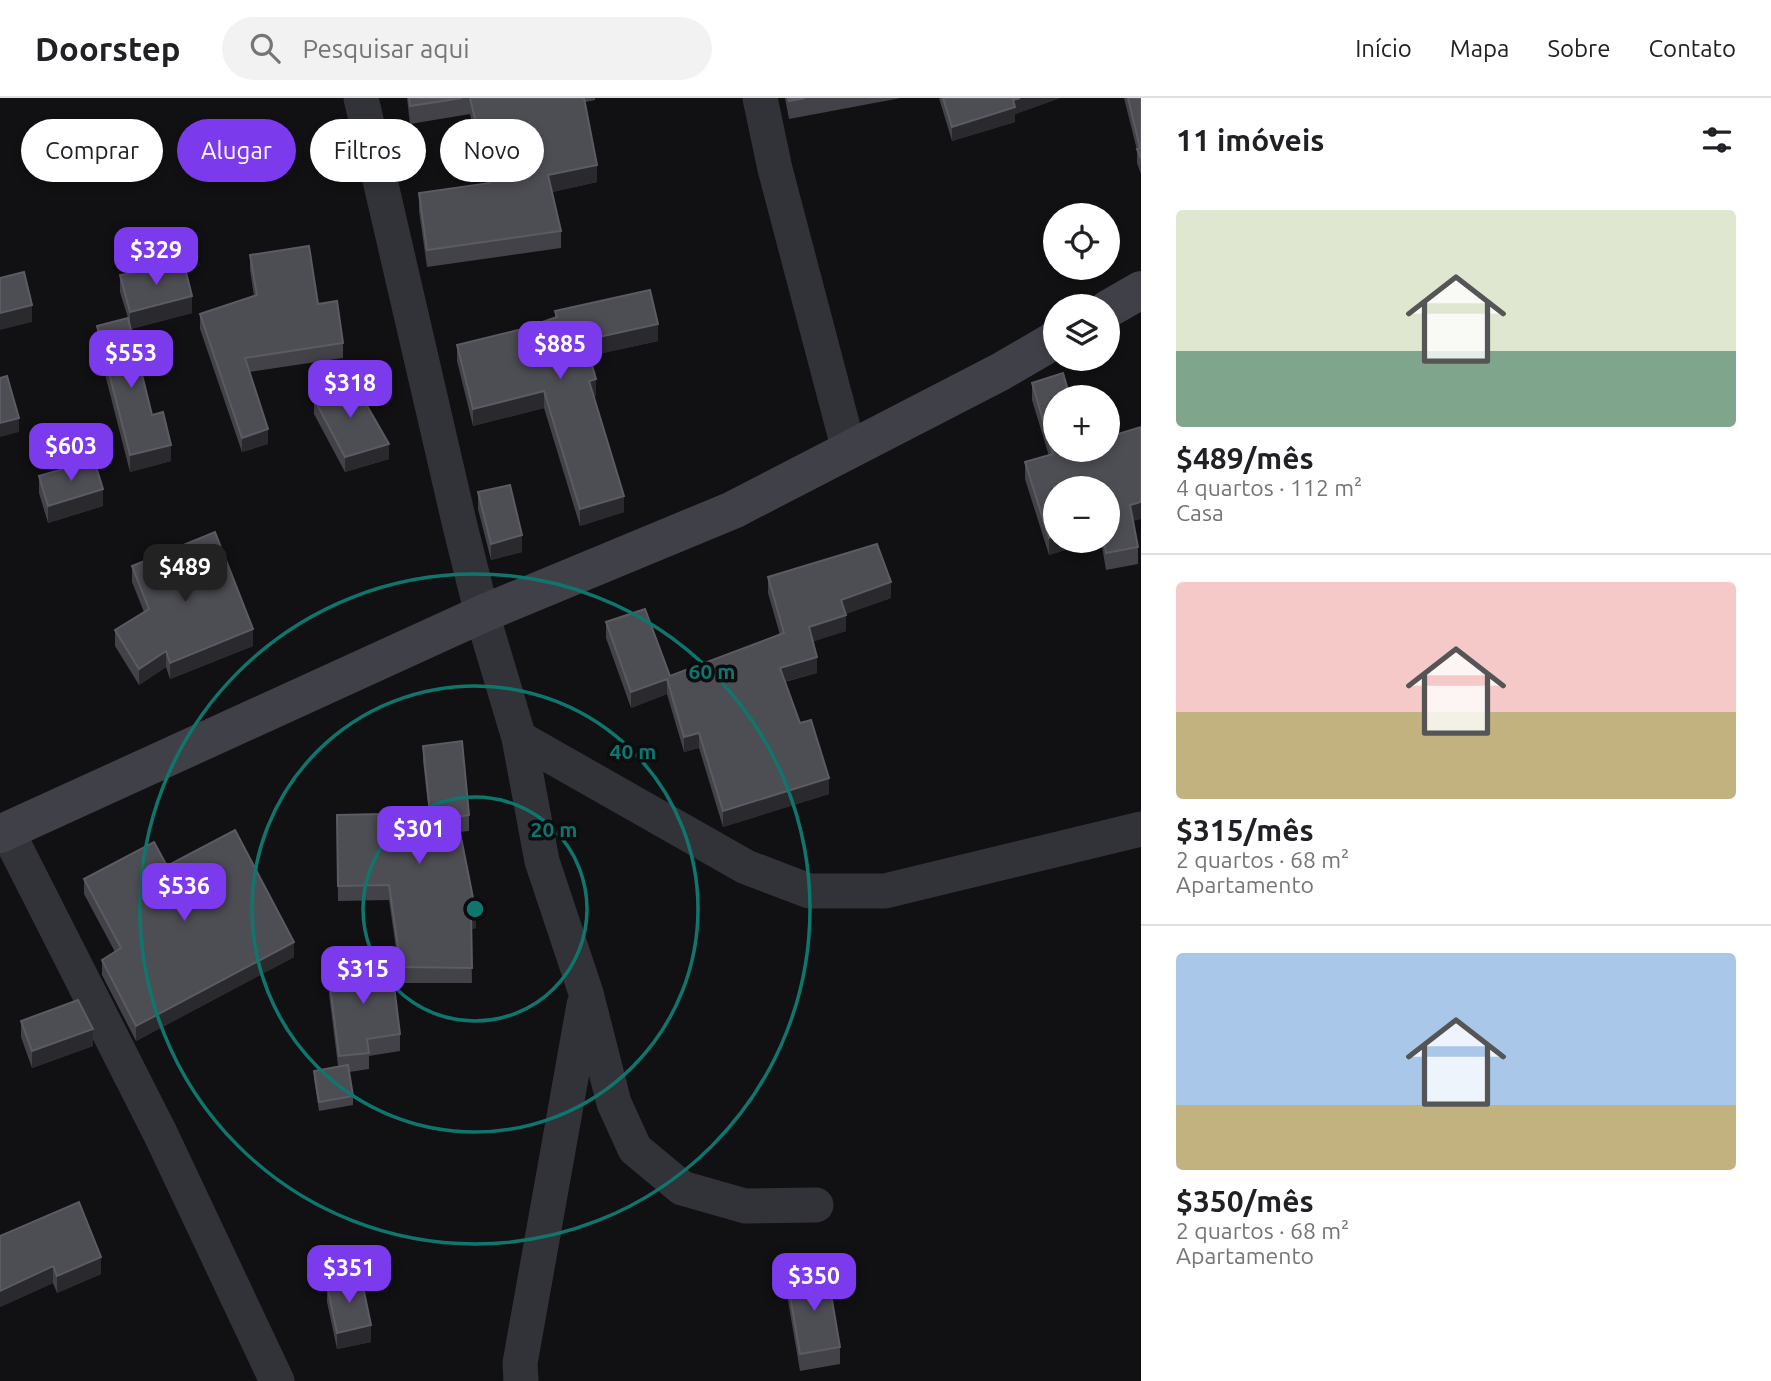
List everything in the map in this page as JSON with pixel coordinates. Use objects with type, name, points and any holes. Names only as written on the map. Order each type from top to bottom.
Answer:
[{"type":"street","points":[[361,98],[482,614],[519,738],[542,861],[586,993],[614,1103],[635,1149],[682,1188],[745,1206],[816,1205]]},
{"type":"street","points":[[760,98],[775,169],[849,450]]},
{"type":"street","points":[[1120,302],[1141,290]]},
{"type":"street","points":[[277,1381],[161,1135],[4,833],[482,614],[733,510],[1000,372],[1043,347]]},
{"type":"street","points":[[519,738],[746,867],[809,891],[885,891],[1141,828]]},
{"type":"street","points":[[520,1381],[522,1350],[586,993]]},
{"type":"building","points":[[409,98],[462,98],[410,106]]},
{"type":"building","points":[[470,98],[584,98],[597,165],[548,175],[561,231],[427,250],[419,193],[490,182],[544,182],[544,119],[475,119]]},
{"type":"building","points":[[943,98],[1020,98],[1013,100],[1015,107],[952,127]]},
{"type":"building","points":[[1128,98],[1141,98],[1141,159],[1137,149],[1140,148]]},
{"type":"building","points":[[309,246],[318,304],[337,301],[343,343],[245,358],[268,429],[242,438],[200,314],[257,295],[250,255]]},
{"type":"building","points":[[184,264],[192,296],[130,312],[120,275]]},
{"type":"building","points":[[24,272],[32,305],[0,313],[0,278]]},
{"type":"building","points":[[650,290],[658,324],[585,340],[596,379],[589,381],[624,496],[580,509],[544,391],[473,409],[457,345],[543,324],[542,322],[557,317],[555,311]]},
{"type":"building","points":[[128,318],[152,415],[163,412],[171,445],[130,455],[97,326]]},
{"type":"building","points":[[1063,373],[1066,385],[1043,385],[1043,420],[1032,383]]},
{"type":"building","points":[[7,376],[19,418],[0,423],[0,378]]},
{"type":"building","points":[[351,378],[389,444],[345,457],[314,399]]},
{"type":"building","points":[[1141,427],[1141,502],[1130,505],[1138,547],[1120,550],[1120,476],[1043,476],[1043,519],[1025,462],[1043,457],[1043,462],[1120,462],[1120,433]]},
{"type":"building","points":[[94,460],[103,489],[48,506],[39,476]]},
{"type":"building","points":[[510,485],[522,535],[491,544],[478,492]]},
{"type":"building","points":[[215,532],[253,629],[170,663],[166,651],[139,669],[115,630],[149,609],[132,566]]},
{"type":"building","points":[[877,544],[891,582],[841,600],[846,615],[809,627],[817,657],[780,668],[800,723],[811,720],[829,778],[723,811],[699,733],[684,737],[667,679],[631,692],[606,622],[645,609],[670,676],[784,633],[768,577]]},
{"type":"building","points":[[462,741],[469,815],[457,817],[476,913],[471,914],[472,968],[401,967],[389,885],[338,886],[337,815],[430,813],[423,746]]},
{"type":"building","points":[[235,830],[294,942],[136,1026],[102,960],[121,948],[84,879],[154,842],[167,866]]},
{"type":"building","points":[[391,961],[400,1034],[367,1039],[369,1053],[339,1056],[328,970]]},
{"type":"building","points":[[78,1000],[93,1029],[32,1051],[21,1021]]},
{"type":"building","points":[[348,1065],[353,1096],[319,1102],[314,1071]]},
{"type":"building","points":[[79,1202],[101,1257],[57,1276],[53,1266],[0,1291],[0,1236]]},
{"type":"building","points":[[827,1271],[840,1347],[800,1354],[787,1278]]},
{"type":"building","points":[[361,1277],[371,1325],[337,1333],[327,1285]]}]
